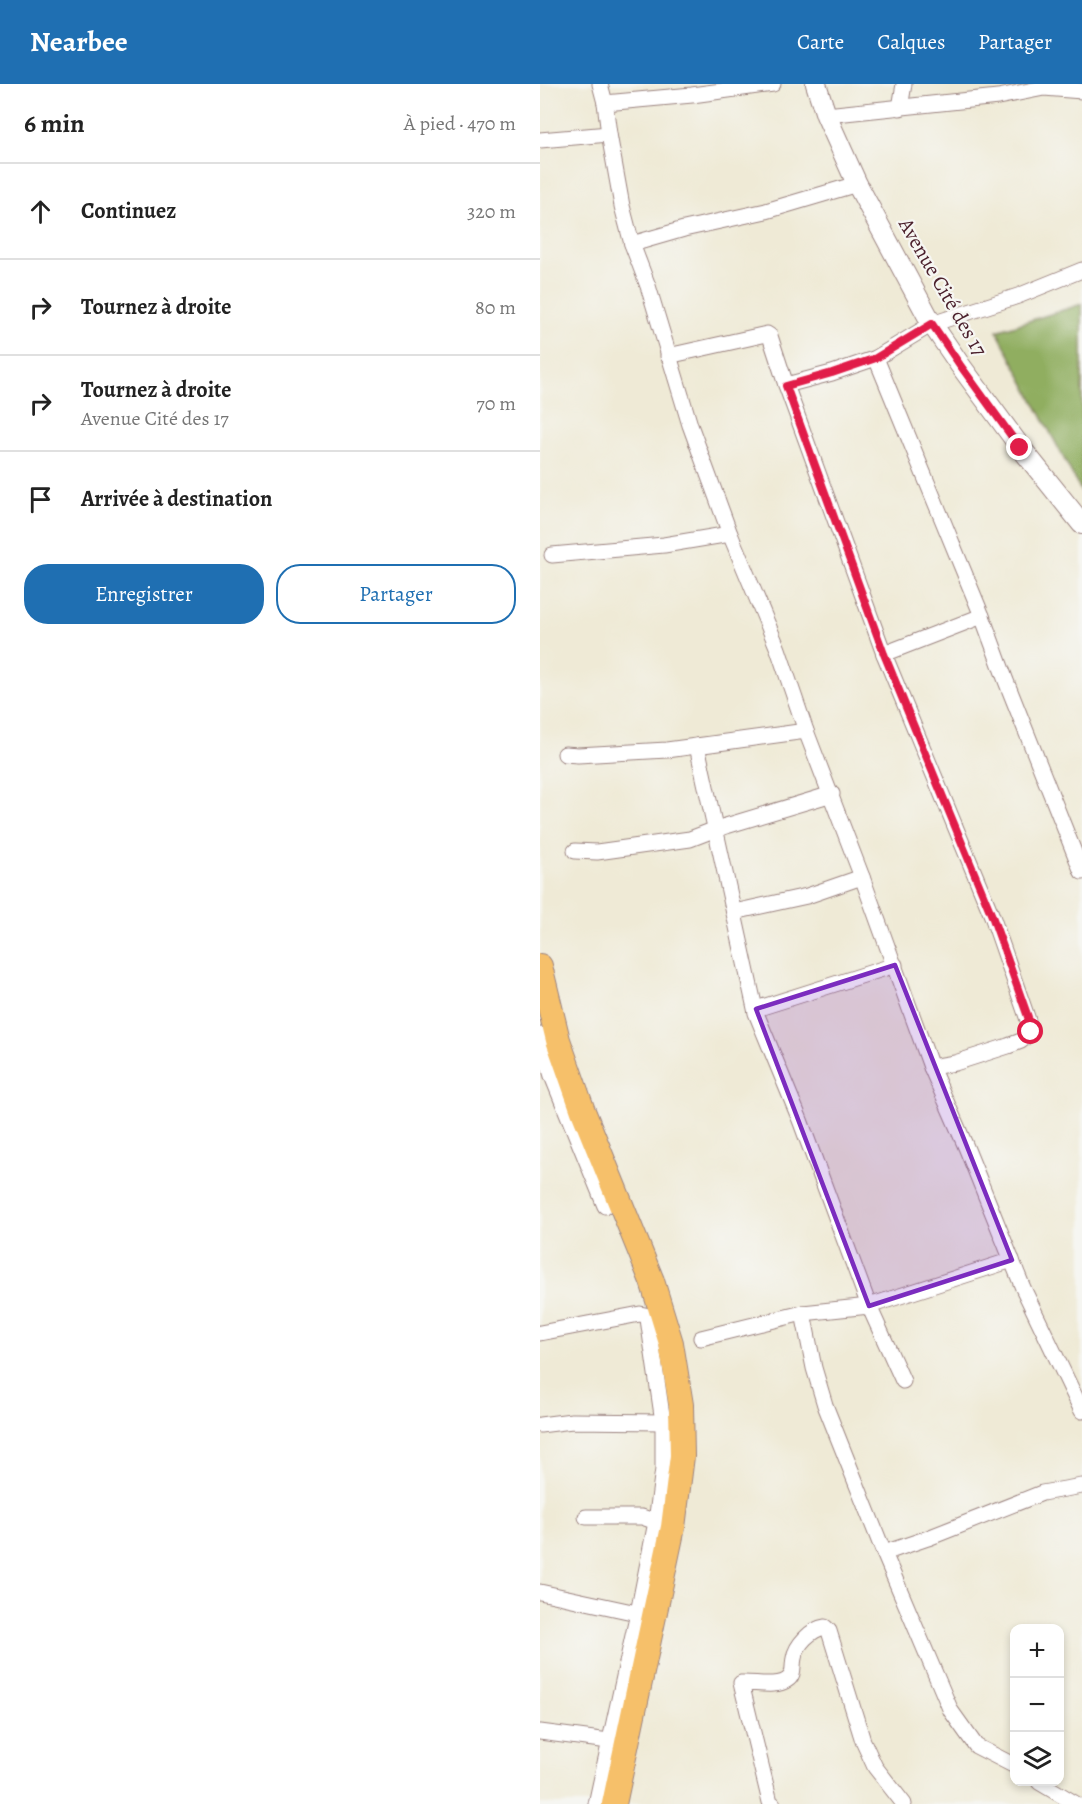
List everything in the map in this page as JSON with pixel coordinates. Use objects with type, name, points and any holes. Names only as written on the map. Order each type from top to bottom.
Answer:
[{"type":"main road","points":[[540,966],[558,1040],[583,1111],[652,1281],[671,1343],[681,1406],[682,1456],[646,1615],[614,1804]]},
{"type":"street","points":[[600,84],[622,206],[632,244],[648,286],[690,425],[730,534],[778,649],[806,731],[932,1067],[1012,1260],[1082,1411]]},
{"type":"street","points":[[604,103],[692,95],[773,84]]},
{"type":"street","name":"Avenue Cité des 17","points":[[816,84],[826,115],[857,184],[932,324],[1020,448],[1082,524]]},
{"type":"street","points":[[900,108],[904,84]]},
{"type":"street","points":[[826,115],[999,97],[1044,86],[1082,91]]},
{"type":"street","points":[[540,140],[609,134]]},
{"type":"street","points":[[632,244],[684,229],[766,211],[857,184]]},
{"type":"street","points":[[786,386],[876,358],[932,324],[1018,296],[1082,270]]},
{"type":"street","points":[[668,356],[767,334],[770,336],[786,386],[884,654],[992,916],[1028,1017],[1031,1032],[1021,1041],[1008,1046],[955,1063],[932,1067]]},
{"type":"street","points":[[876,358],[982,616],[1082,872]]},
{"type":"street","points":[[552,555],[664,545],[730,534]]},
{"type":"street","points":[[884,654],[982,616]]},
{"type":"street","points":[[565,754],[656,750],[806,731]]},
{"type":"street","points":[[697,746],[756,1009],[869,1306],[903,1381]]},
{"type":"street","points":[[575,851],[597,852],[690,839],[831,794]]},
{"type":"street","points":[[734,912],[807,896],[862,876]]},
{"type":"street","points":[[756,1009],[895,966]]},
{"type":"street","points":[[540,1035],[546,1077],[605,1206]]},
{"type":"street","points":[[701,1338],[803,1313],[869,1306],[1012,1260]]},
{"type":"street","points":[[803,1313],[814,1368],[825,1405],[951,1711],[976,1746],[1010,1764]]},
{"type":"street","points":[[540,1333],[640,1314],[648,1318],[663,1422],[665,1525],[642,1517],[586,1517]]},
{"type":"street","points":[[540,1425],[572,1422],[663,1422]]},
{"type":"street","points":[[884,1553],[928,1539],[1042,1493],[1082,1486]]},
{"type":"street","points":[[540,1592],[646,1615],[609,1741],[596,1804]]},
{"type":"street","points":[[772,1804],[741,1683],[786,1681],[792,1673],[794,1656],[801,1642],[817,1628],[829,1630],[863,1741],[875,1767],[904,1804]]},
{"type":"street","points":[[540,1732],[609,1741]]},
{"type":"street","points":[[1046,1786],[1076,1804]]},
{"type":"highlighted area","points":[[895,965],[1012,1260],[869,1306],[756,1009]]},
{"type":"green space","points":[[1082,304],[1082,493],[997,331]]},
{"type":"route","points":[[1020,448],[932,324],[876,358],[786,386],[884,654],[992,916],[1028,1017],[1031,1032]]}]
